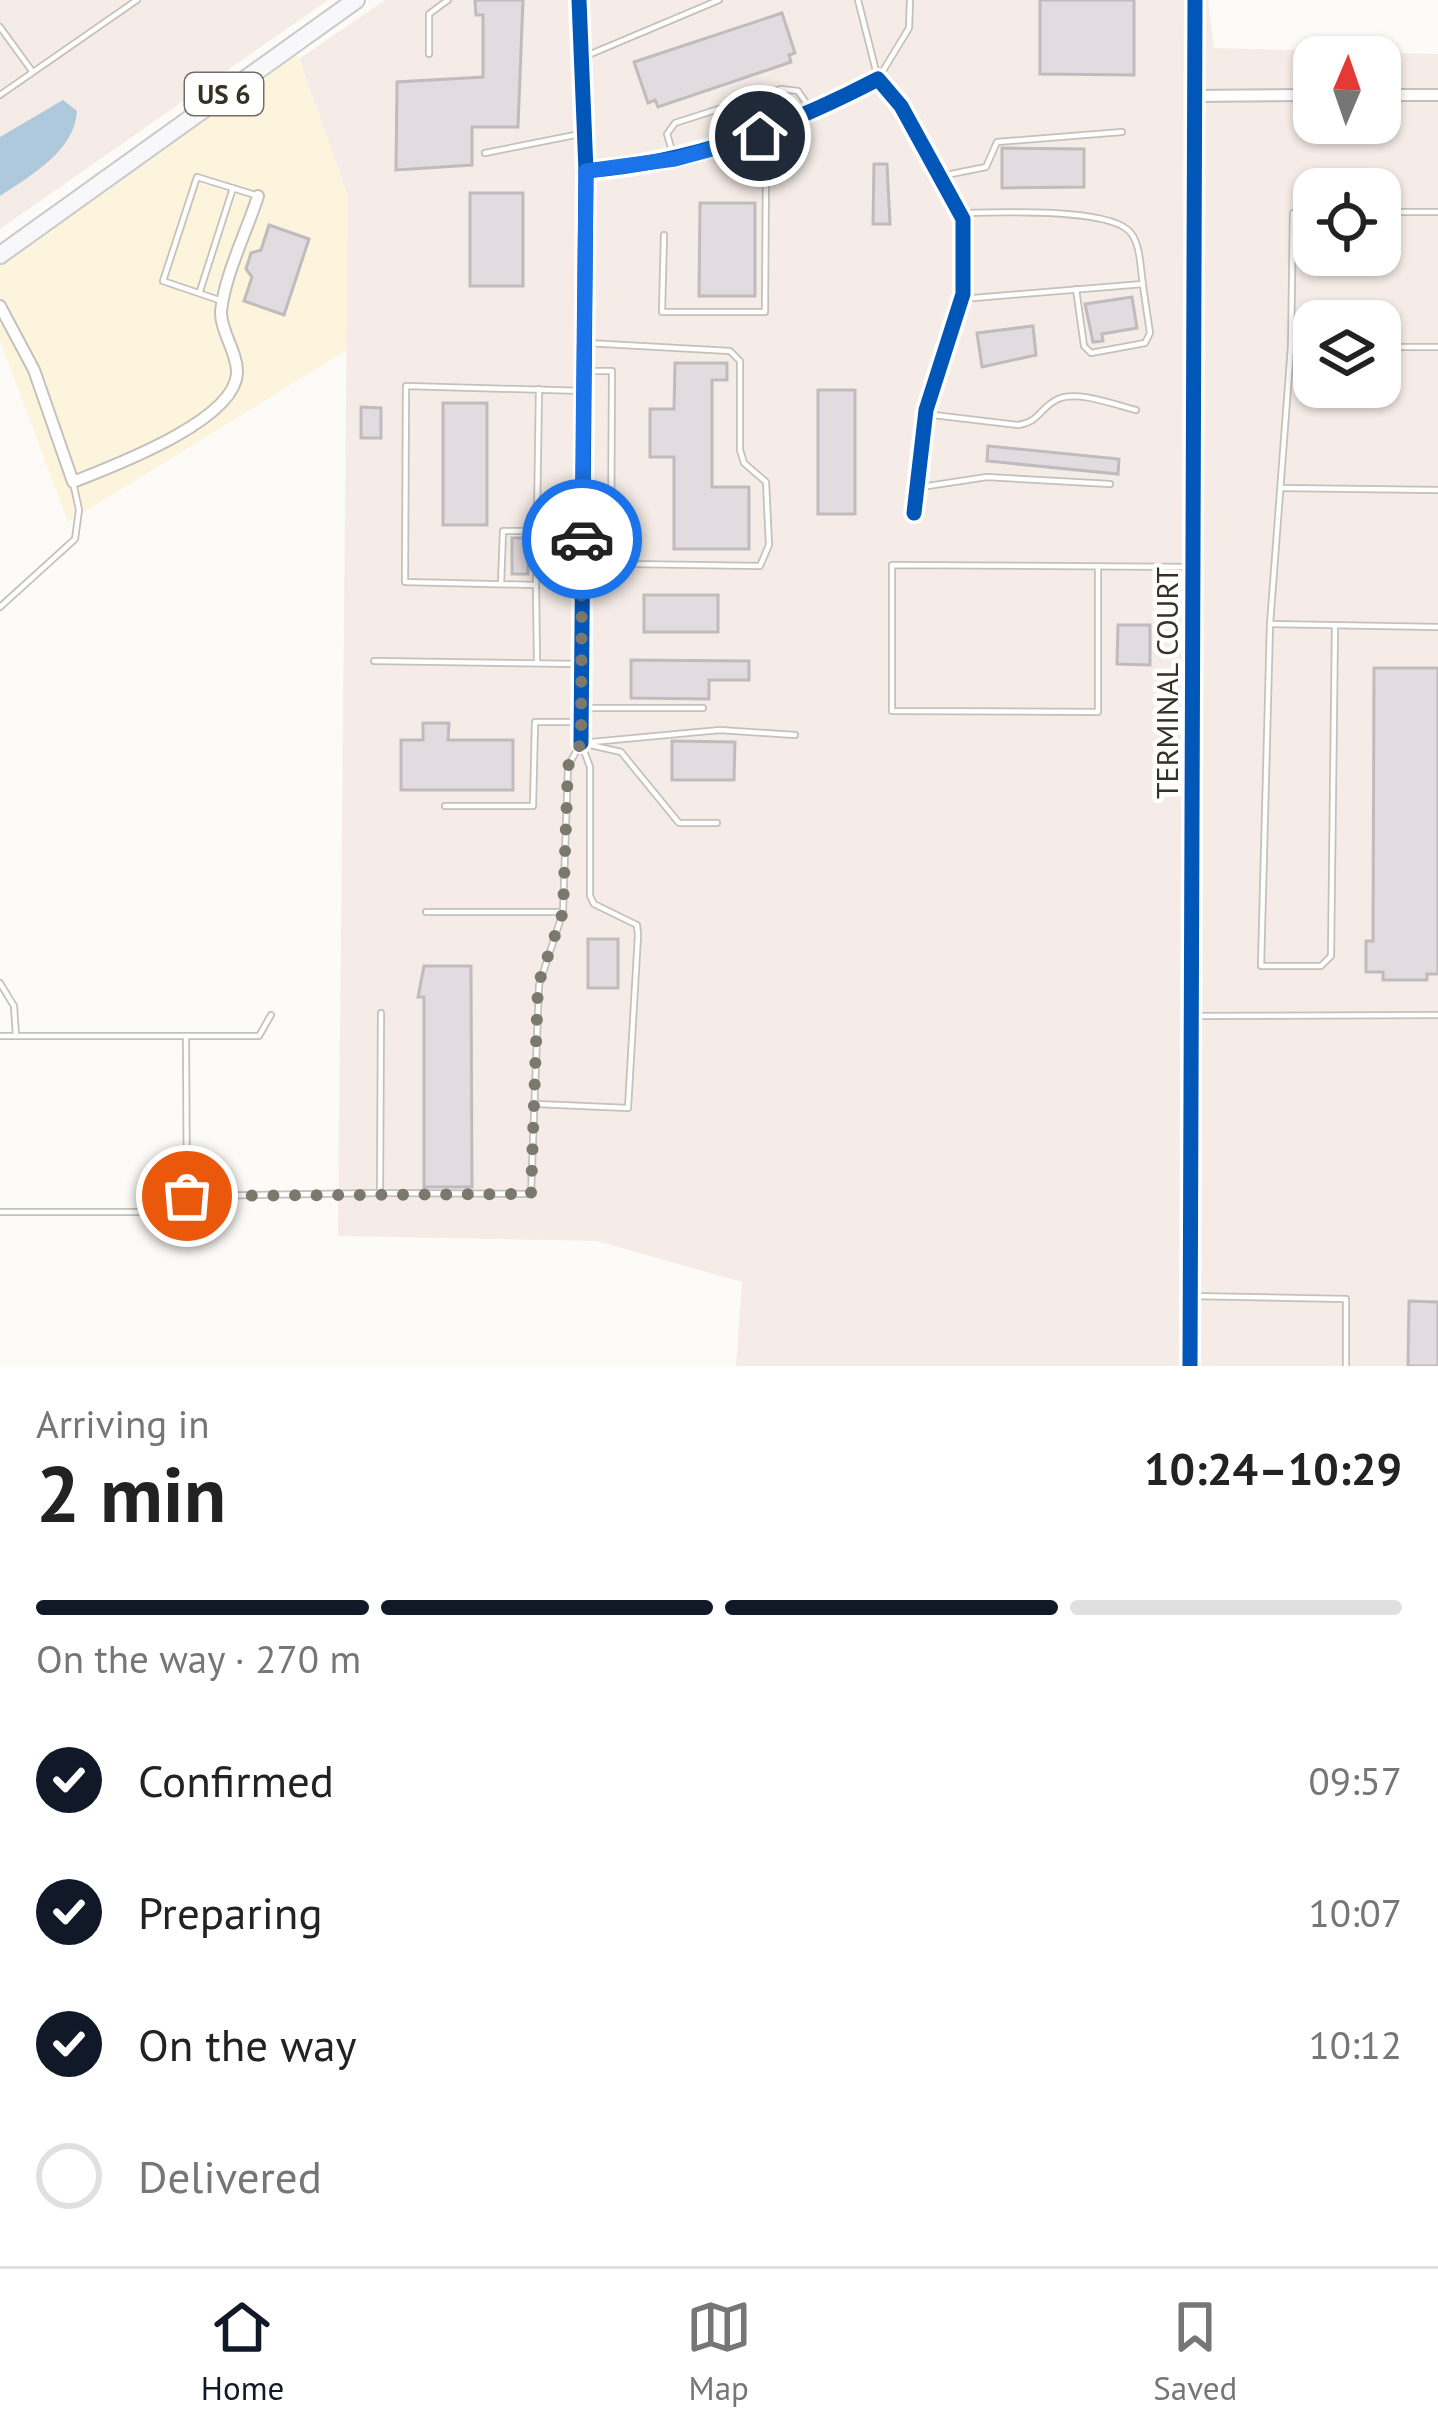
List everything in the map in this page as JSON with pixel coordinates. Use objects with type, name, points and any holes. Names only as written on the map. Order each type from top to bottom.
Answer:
[{"type":"main road","name":"US 6","points":[[0,255],[356,0]]},
{"type":"street","points":[[579,0],[586,171],[581,743]]},
{"type":"street","name":"TERMINAL COURT","points":[[1190,1366],[1195,0]]},
{"type":"street","points":[[586,171],[675,159],[760,136],[878,79],[901,106],[960,213],[963,294],[925,414],[914,513]]},
{"type":"street","points":[[1193,96],[1293,95]]},
{"type":"street","points":[[1401,95],[1438,95]]},
{"type":"street","points":[[0,306],[34,370],[73,482],[132,458],[214,412],[232,394],[238,370],[221,313],[259,196]]},
{"type":"lane","points":[[0,95],[137,0]]},
{"type":"lane","points":[[428,54],[429,14],[448,0]]},
{"type":"lane","points":[[584,57],[719,0]]},
{"type":"lane","points":[[858,0],[878,79]]},
{"type":"lane","points":[[878,79],[909,28],[910,0]]},
{"type":"lane","points":[[0,27],[33,73]]},
{"type":"lane","points":[[675,159],[667,134],[675,123],[781,88],[798,91],[813,113]]},
{"type":"lane","points":[[940,176],[986,167],[997,142],[1122,132]]},
{"type":"lane","points":[[485,153],[585,133]]},
{"type":"lane","points":[[664,235],[662,312],[765,312],[766,165],[760,136]]},
{"type":"lane","points":[[224,302],[164,281],[197,177],[259,196]]},
{"type":"lane","points":[[200,293],[233,188]]},
{"type":"lane","points":[[1401,212],[1438,212]]},
{"type":"lane","points":[[960,213],[1097,218],[1126,228],[1136,240],[1150,333],[1145,343],[1091,353],[1084,346],[1076,290]]},
{"type":"lane","points":[[1293,213],[1291,347],[1270,624],[1262,966],[1321,966],[1331,956],[1335,626]]},
{"type":"lane","points":[[963,294],[974,298],[1143,284]]},
{"type":"lane","points":[[582,543],[610,544],[630,564],[760,566],[769,545],[766,482],[744,463],[740,450],[740,361],[730,351],[584,343]]},
{"type":"lane","points":[[1401,347],[1438,347]]},
{"type":"lane","points":[[584,370],[612,371],[610,544]]},
{"type":"lane","points":[[536,585],[405,582],[406,386],[584,391]]},
{"type":"lane","points":[[537,663],[532,547],[537,532],[538,389]]},
{"type":"lane","points":[[925,414],[1018,425],[1034,423],[1054,401],[1071,396],[1136,410]]},
{"type":"lane","points":[[916,488],[987,477],[1110,484]]},
{"type":"lane","points":[[0,607],[75,539],[79,510],[73,482]]},
{"type":"lane","points":[[1281,488],[1438,490]]},
{"type":"lane","points":[[502,584],[503,530],[537,532]]},
{"type":"lane","points":[[502,546],[511,546]]},
{"type":"lane","points":[[502,559],[512,560]]},
{"type":"lane","points":[[1098,567],[1098,712],[892,710],[892,566],[1098,567],[1193,568]]},
{"type":"lane","points":[[1270,624],[1438,627]]},
{"type":"lane","points":[[374,661],[581,664]]},
{"type":"lane","points":[[445,806],[533,806],[535,722],[703,708]]},
{"type":"lane","points":[[581,743],[720,730],[795,735]]},
{"type":"lane","points":[[581,743],[621,752],[679,823],[717,823]]},
{"type":"lane","points":[[187,1196],[531,1194],[538,985],[563,912],[568,766],[581,743]]},
{"type":"lane","points":[[534,1104],[628,1108],[637,925],[595,904],[590,896],[590,767],[581,743]]},
{"type":"lane","points":[[426,911],[563,912]]},
{"type":"lane","points":[[0,983],[14,1006],[16,1036]]},
{"type":"lane","points":[[380,1193],[381,1013]]},
{"type":"lane","points":[[0,1036],[260,1036],[271,1015]]},
{"type":"lane","points":[[1192,1016],[1438,1015]]},
{"type":"lane","points":[[0,1212],[187,1212],[186,1037]]},
{"type":"lane","points":[[1191,1296],[1346,1299],[1346,1366]]},
{"type":"shaded area","points":[[0,0],[328,0],[0,229]]},
{"type":"shaded area","points":[[385,0],[1208,0],[1214,48],[1293,50],[1293,144],[1401,144],[1401,53],[1438,54],[1438,1366],[736,1366],[742,1282],[597,1241],[338,1236],[348,196],[299,59]]},
{"type":"shaded area","points":[[295,50],[348,196],[347,350],[68,522],[0,341],[0,260]]},
{"type":"water","points":[[63,100],[77,111],[68,138],[49,161],[0,196],[0,137]]},
{"type":"building","points":[[475,0],[523,0],[518,127],[472,127],[472,165],[396,170],[397,82],[483,77],[483,15],[476,15]]},
{"type":"building","points":[[1040,0],[1134,0],[1134,75],[1040,74]]},
{"type":"building","points":[[782,13],[795,53],[789,55],[791,62],[658,107],[655,100],[648,103],[634,62]]},
{"type":"building","points":[[1002,148],[1084,149],[1084,187],[1002,188]]},
{"type":"building","points":[[874,164],[887,164],[890,224],[873,224]]},
{"type":"building","points":[[470,193],[523,193],[523,286],[470,286]]},
{"type":"building","points":[[700,203],[755,203],[755,296],[699,296]]},
{"type":"building","points":[[269,225],[309,239],[284,315],[244,301],[252,277],[246,269],[251,253],[261,250]]},
{"type":"building","points":[[1132,297],[1137,328],[1102,334],[1103,341],[1093,342],[1085,304]]},
{"type":"building","points":[[1033,326],[1036,355],[982,367],[977,333]]},
{"type":"building","points":[[675,363],[727,363],[727,380],[712,380],[712,487],[749,487],[749,549],[674,549],[674,457],[650,457],[650,409],[674,409]]},
{"type":"building","points":[[818,390],[855,390],[855,514],[818,514]]},
{"type":"building","points":[[443,403],[487,403],[487,525],[443,525]]},
{"type":"building","points":[[361,407],[381,408],[381,438],[361,438]]},
{"type":"building","points":[[988,446],[1119,459],[1118,474],[987,461]]},
{"type":"building","points":[[512,538],[528,538],[528,574],[512,574]]},
{"type":"building","points":[[644,595],[718,595],[718,632],[644,632]]},
{"type":"building","points":[[1118,625],[1150,625],[1150,665],[1117,664]]},
{"type":"building","points":[[631,660],[749,661],[749,680],[709,680],[709,699],[631,698]]},
{"type":"building","points":[[1374,668],[1438,668],[1438,974],[1427,974],[1427,980],[1383,980],[1383,972],[1366,972],[1366,941],[1373,941]]},
{"type":"building","points":[[423,723],[449,723],[448,740],[513,740],[513,790],[401,790],[401,740],[423,740]]},
{"type":"building","points":[[672,741],[735,742],[734,780],[672,780]]},
{"type":"building","points":[[588,939],[618,939],[618,988],[588,988]]},
{"type":"building","points":[[424,966],[471,966],[472,1187],[424,1187],[424,997],[418,997]]},
{"type":"building","points":[[1409,1301],[1438,1302],[1438,1366],[1408,1366]]},
{"type":"cycle path","points":[[579,0],[586,171],[581,743]]},
{"type":"cycle path","points":[[1190,1366],[1195,0]]},
{"type":"cycle path","points":[[586,171],[664,160],[737,140],[878,79],[901,106],[963,219],[963,294],[926,410],[914,513]]},
{"type":"way so far","points":[[187,1196],[531,1194],[538,985],[563,912],[568,766],[581,743],[582,539]]},
{"type":"route","points":[[582,539],[586,171],[636,167],[760,136]]}]
